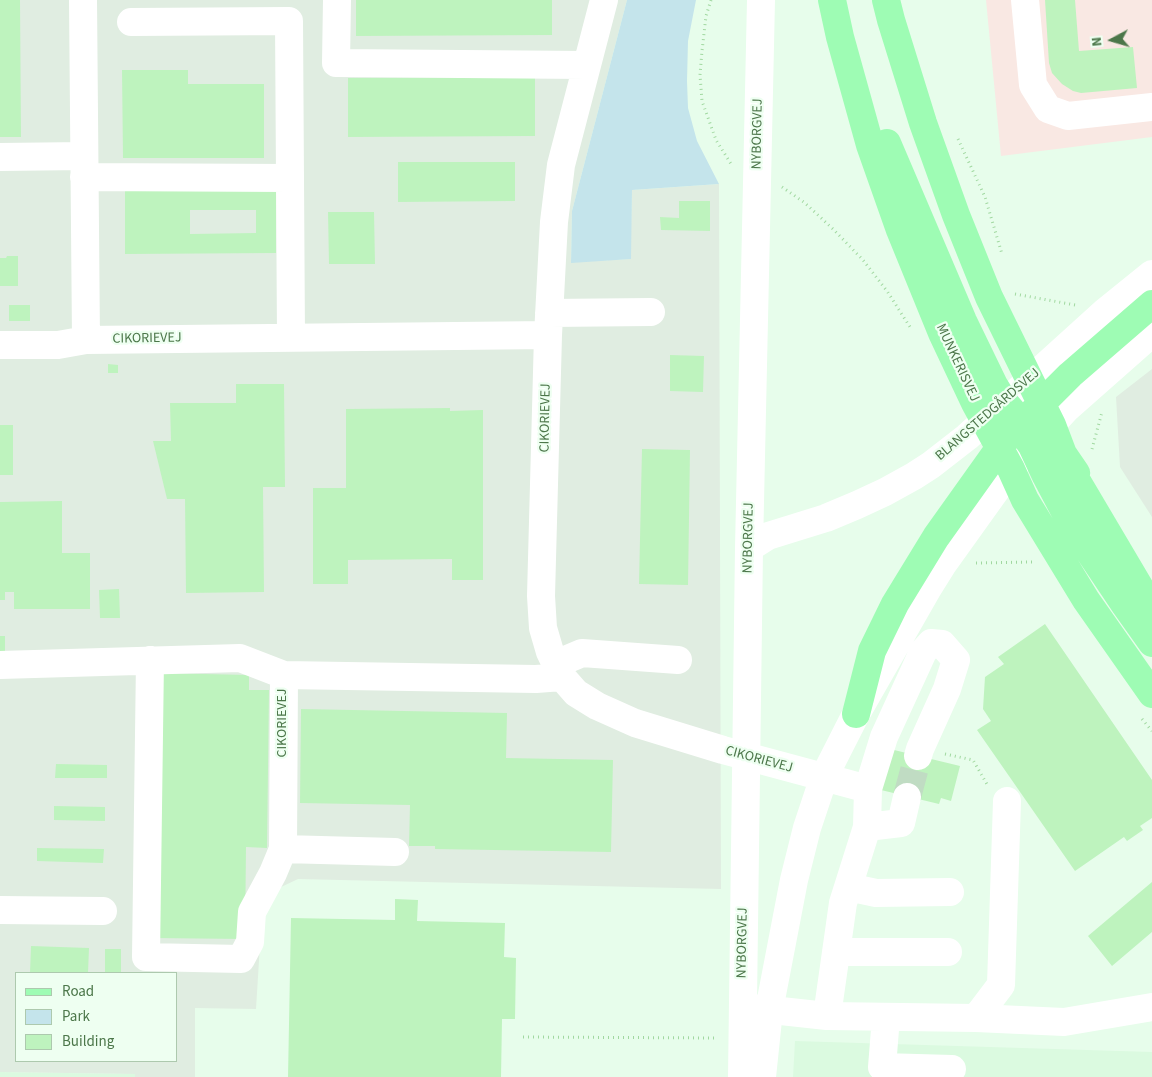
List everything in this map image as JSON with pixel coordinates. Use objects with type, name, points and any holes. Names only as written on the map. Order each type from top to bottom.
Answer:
[{"type":"main road","name":"MUNKERISVEJ","points":[[832,0],[840,37],[870,145],[900,230],[942,333],[1022,417],[1063,454],[1076,473],[1074,476],[1152,608]]},
{"type":"main road","name":"MUNKERISVEJ","points":[[886,0],[924,124],[956,215],[989,297],[1022,417],[1006,458],[1025,500],[1086,600],[1152,694]]},
{"type":"main road","points":[[856,714],[872,652],[895,604],[936,537],[1006,458],[1013,446],[1022,417],[1152,304]]},
{"type":"main road","points":[[1022,417],[1046,476],[1074,529],[1152,643]]},
{"type":"street","points":[[83,0],[86,340]]},
{"type":"street","points":[[337,0],[336,63],[587,65]]},
{"type":"street","name":"CIKORIEVEJ","points":[[604,0],[561,165],[554,222],[548,324],[541,596],[544,628],[550,652],[559,670],[576,693],[597,706],[635,723],[728,752],[868,789]]},
{"type":"street","name":"NYBORGVEJ","points":[[742,1077],[749,548],[761,0]]},
{"type":"street","points":[[1025,0],[1033,85],[1048,109],[1068,116],[1152,107]]},
{"type":"street","points":[[131,22],[289,21],[291,338]]},
{"type":"street","points":[[0,157],[84,167],[289,178]]},
{"type":"street","name":"BLANGSTEDGÅRDSVEJ","points":[[1022,417],[1105,312],[1152,274]]},
{"type":"street","points":[[548,324],[651,312]]},
{"type":"street","name":"CIKORIEVEJ","points":[[0,345],[58,345],[86,340],[291,338],[548,324]]},
{"type":"street","name":"BLANGSTEDGÅRDSVEJ","points":[[749,548],[768,536],[826,518],[885,492],[931,465],[967,436],[1082,394],[1152,332]]},
{"type":"street","points":[[762,1077],[770,1010],[794,880],[807,828],[824,777],[856,714],[928,588],[1006,458]]},
{"type":"street","points":[[827,1016],[843,903],[867,827],[868,789],[884,737],[923,652],[931,643],[942,644],[956,660],[947,689],[919,752]]},
{"type":"street","points":[[559,670],[582,653],[678,660]]},
{"type":"street","points":[[0,664],[240,658],[284,675]]},
{"type":"street","points":[[150,660],[146,957],[242,959],[250,942],[252,912],[273,873],[283,848],[395,852]]},
{"type":"street","name":"CIKORIEVEJ","points":[[283,848],[284,675],[536,679],[559,670]]},
{"type":"street","points":[[867,827],[901,824],[908,797]]},
{"type":"street","points":[[976,1018],[1001,985],[1007,801]]},
{"type":"street","points":[[848,887],[876,893],[950,892]]},
{"type":"street","points":[[0,910],[103,911]]},
{"type":"street","points":[[836,952],[948,952]]},
{"type":"street","points":[[742,1007],[827,1016],[976,1018],[1064,1022],[1152,1007]]},
{"type":"street","points":[[886,1018],[882,1067],[952,1070]]},
{"type":"path","points":[[712,0],[706,16],[700,75],[702,101],[716,140],[737,174],[758,177],[775,183],[805,203],[833,229],[863,260],[887,291],[913,334]]},
{"type":"path","points":[[1014,294],[1023,294],[1105,312]]},
{"type":"path","points":[[943,564],[1035,562]]},
{"type":"path","points":[[919,752],[973,760],[989,787],[1006,789],[1007,801]]},
{"type":"path","points":[[523,1037],[742,1038]]},
{"type":"shaded area","points":[[0,0],[627,0],[572,211],[571,262],[630,259],[632,190],[719,184],[721,889],[298,879],[279,888],[262,912],[256,1009],[195,1008],[195,1077],[135,1077],[135,1074],[0,1072]]},
{"type":"shaded area","points":[[986,0],[1152,0],[1152,137],[1001,156]]},
{"type":"shaded area","points":[[1152,369],[1152,517],[1120,467],[1116,397]]},
{"type":"shaded area","points":[[795,1041],[1152,1052],[1152,1077],[793,1077]]},
{"type":"shaded area","points":[[0,1072],[135,1074],[135,1077],[0,1077]]},
{"type":"green space","points":[[627,0],[696,0],[688,41],[688,108],[697,141],[719,184],[632,190],[631,259],[571,263],[572,211]]},
{"type":"building","points":[[0,0],[20,0],[21,137],[0,137]]},
{"type":"building","points":[[356,0],[552,0],[552,35],[356,36]]},
{"type":"building","points":[[1045,0],[1075,0],[1079,51],[1133,47],[1137,88],[1081,93],[1073,91],[1062,84],[1052,73],[1049,63]]},
{"type":"building","points":[[122,70],[188,70],[188,84],[264,84],[264,158],[123,158]]},
{"type":"building","points":[[535,77],[535,136],[348,137],[348,78]]},
{"type":"building","points":[[398,162],[515,162],[515,201],[398,202]]},
{"type":"building","points":[[125,191],[276,191],[276,253],[125,254]],"holes":[[[190,210],[256,210],[256,233],[190,234]]]},
{"type":"building","points":[[679,201],[710,201],[710,231],[661,230],[660,217],[679,218]]},
{"type":"building","points":[[328,212],[374,212],[375,264],[329,264]]},
{"type":"building","points":[[7,256],[18,256],[18,286],[0,286],[0,258],[6,258]]},
{"type":"building","points":[[9,305],[30,305],[30,321],[9,321]]},
{"type":"building","points":[[670,355],[704,356],[703,392],[670,391]]},
{"type":"building","points":[[108,364],[118,365],[118,373],[108,373]]},
{"type":"building","points":[[236,384],[284,384],[285,487],[263,487],[264,592],[186,593],[185,499],[167,499],[153,441],[171,441],[170,403],[236,403]]},
{"type":"building","points":[[450,408],[450,411],[483,410],[483,580],[452,580],[452,559],[348,560],[348,584],[313,584],[313,488],[346,488],[346,409]]},
{"type":"building","points":[[0,425],[13,425],[13,475],[0,475]]},
{"type":"building","points":[[642,449],[690,450],[688,585],[639,584]]},
{"type":"building","points":[[62,501],[62,553],[90,553],[90,609],[14,609],[14,592],[5,592],[5,600],[0,600],[0,502]]},
{"type":"building","points":[[119,589],[120,618],[100,618],[99,590]]},
{"type":"building","points":[[1045,624],[1152,780],[1152,818],[1140,826],[1143,830],[1127,841],[1124,837],[1075,871],[977,730],[991,721],[983,709],[985,677],[1004,664],[998,657]]},
{"type":"building","points":[[0,636],[5,636],[5,652],[0,652]]},
{"type":"building","points":[[158,673],[249,675],[249,690],[269,690],[267,848],[246,847],[245,939],[153,938]]},
{"type":"building","points":[[301,709],[507,713],[506,758],[613,760],[611,852],[435,849],[435,846],[409,846],[410,805],[300,803]]},
{"type":"building","points":[[890,749],[960,766],[951,801],[941,798],[939,804],[881,790]]},
{"type":"building","points":[[56,764],[107,765],[107,778],[55,778]]},
{"type":"building","points":[[54,806],[105,807],[105,821],[54,820]]},
{"type":"building","points":[[37,848],[104,849],[103,863],[37,861]]},
{"type":"building","points":[[1152,882],[1152,932],[1112,966],[1088,936]]},
{"type":"building","points":[[395,899],[418,900],[417,921],[505,923],[504,957],[516,958],[515,1019],[502,1019],[501,1077],[288,1077],[291,918],[395,920]]},
{"type":"building","points":[[31,946],[89,948],[88,972],[30,972]]},
{"type":"building","points":[[105,949],[121,949],[121,972],[105,972]]},
{"type":"tunnel","points":[[907,797],[918,756]]}]
